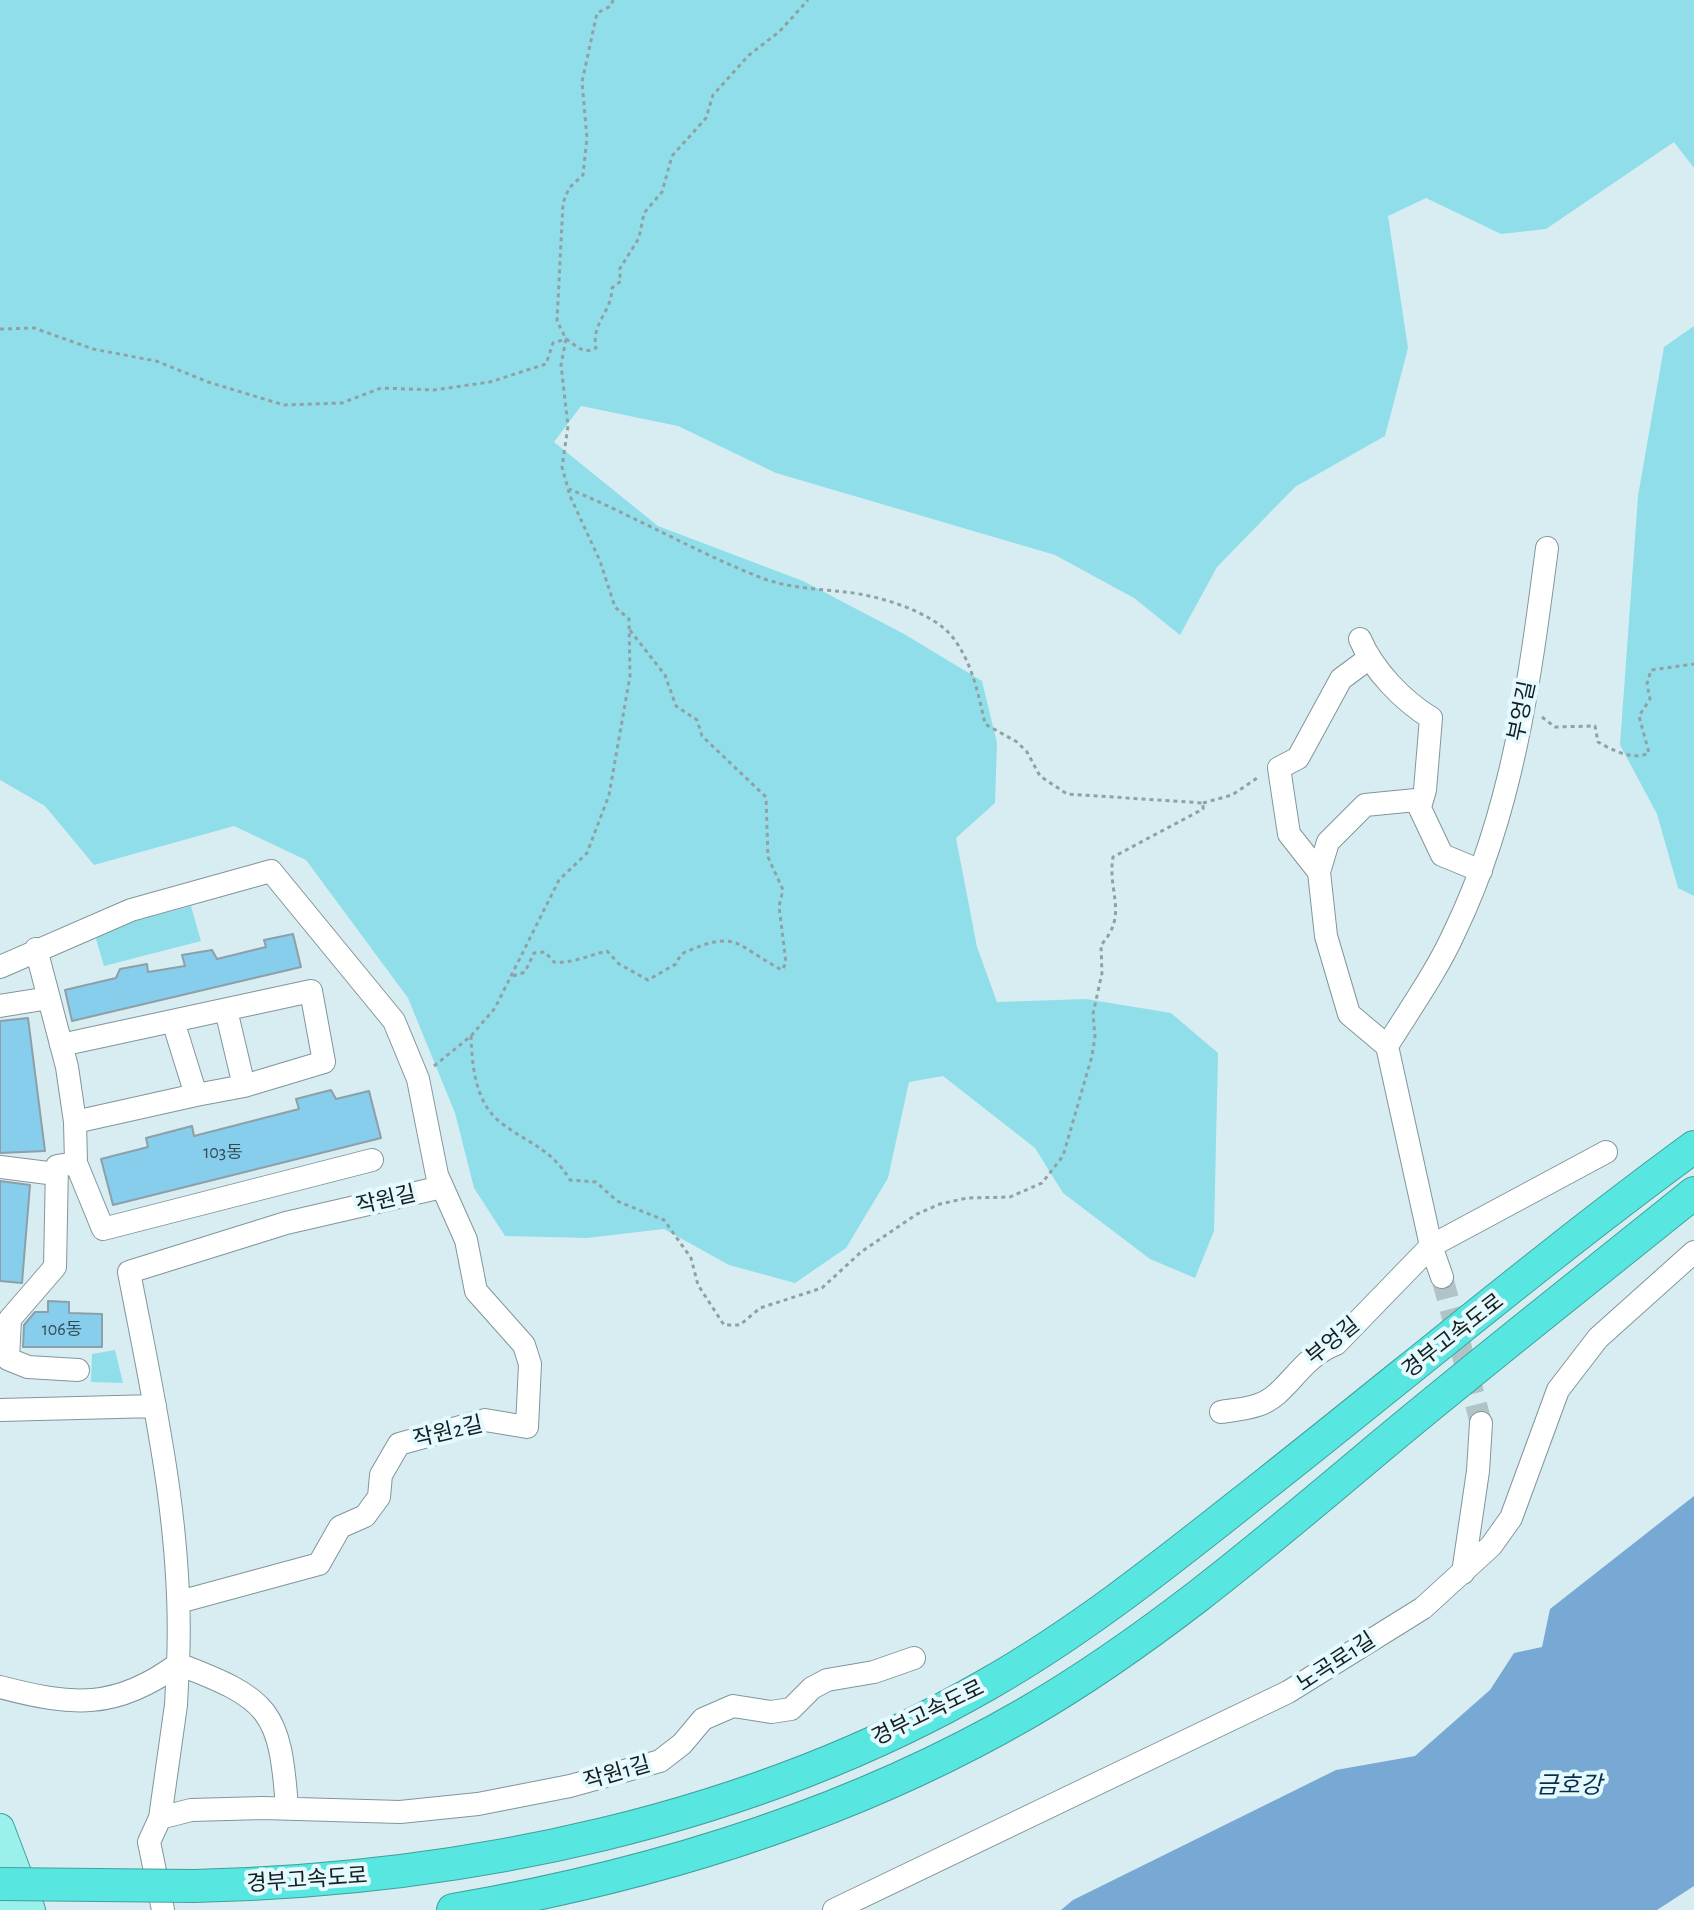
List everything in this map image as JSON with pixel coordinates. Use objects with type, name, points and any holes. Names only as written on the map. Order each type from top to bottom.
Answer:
[{"type":"highway","name":"경부고속도로","points":[[0,1884],[194,1886],[347,1878],[425,1870],[623,1830],[811,1767],[908,1725],[985,1686],[1105,1608],[1694,1147]]},
{"type":"highway","name":"경부고속도로","points":[[453,1910],[622,1876],[736,1841],[936,1761],[1025,1714],[1167,1619],[1694,1193]]},
{"type":"main road","points":[[0,1828],[31,1910]]},
{"type":"main road","points":[[0,1903],[3,1910]]},
{"type":"street","name":"부엉길","points":[[1387,1046],[1455,933],[1481,871],[1523,713],[1547,548]]},
{"type":"street","points":[[1319,872],[1289,834],[1279,768],[1298,758],[1341,679],[1364,649],[1417,710],[1431,718],[1420,807]]},
{"type":"street","points":[[1442,1277],[1431,1246],[1387,1046],[1349,1014],[1326,936],[1319,872],[1328,842],[1365,805],[1416,800],[1442,855],[1481,871]]},
{"type":"street","name":"작원길","points":[[0,967],[131,910],[271,871],[394,1021],[418,1079],[442,1187],[286,1223],[129,1272],[167,1470],[179,1602],[176,1705],[160,1818]]},
{"type":"street","points":[[36,949],[61,1045],[75,1122],[66,1168],[55,1267],[10,1319],[4,1351],[28,1367],[78,1370]]},
{"type":"street","points":[[61,1045],[311,991],[324,1062],[244,1086],[75,1122]]},
{"type":"street","points":[[0,1006],[49,998]]},
{"type":"street","points":[[226,1010],[244,1086]]},
{"type":"street","points":[[173,1021],[196,1095]]},
{"type":"street","name":"부엉길","points":[[1221,1412],[1260,1405],[1277,1393],[1315,1352],[1336,1344],[1431,1246],[1606,1152]]},
{"type":"street","points":[[66,1168],[103,1229],[372,1160]]},
{"type":"street","points":[[0,1167],[66,1168]]},
{"type":"street","name":"작원2길","points":[[179,1602],[319,1564],[340,1527],[365,1516],[379,1497],[381,1475],[399,1444],[485,1420],[527,1427],[530,1364],[524,1345],[476,1291],[466,1240],[442,1187]]},
{"type":"street","name":"노곡로1길","points":[[834,1910],[1288,1692],[1423,1608],[1491,1546],[1511,1518],[1558,1390],[1598,1338],[1694,1252]]},
{"type":"street","points":[[0,1410],[155,1406]]},
{"type":"street","points":[[1463,1573],[1478,1471],[1481,1423]]},
{"type":"street","name":"작원1길","points":[[160,1818],[191,1810],[287,1808],[400,1812],[478,1804],[570,1786],[660,1761],[682,1744],[703,1719],[733,1706],[771,1712],[791,1709],[827,1680],[874,1672],[914,1658]]},
{"type":"street","points":[[0,1687],[73,1703],[119,1698],[151,1684],[178,1664],[224,1682],[264,1710],[278,1732],[283,1749],[287,1808]]},
{"type":"street","points":[[160,1818],[149,1842],[163,1910]]},
{"type":"path","points":[[613,0],[611,6],[597,13],[592,31],[582,82],[587,138],[583,175],[569,188],[563,203],[557,321],[566,339],[582,351],[596,348],[595,328],[612,301],[612,288],[621,281],[619,270],[639,238],[644,213],[662,192],[672,156],[706,118],[713,95],[749,55],[779,32],[808,0]]},
{"type":"path","points":[[0,329],[34,328],[93,349],[156,361],[208,382],[284,405],[317,406],[342,403],[381,388],[434,390],[490,382],[546,364],[553,343],[566,339]]},
{"type":"path","points":[[418,1079],[471,1036],[495,1008],[559,880],[587,853],[609,795],[630,676],[629,619],[615,607],[562,467],[568,426],[561,365],[566,339]]},
{"type":"path","points":[[569,489],[627,512],[706,556],[765,580],[874,597],[909,608],[953,637],[978,693],[985,724],[1017,742],[1027,752],[1040,776],[1067,794],[1203,803],[1232,795],[1279,768]]},
{"type":"path","points":[[512,977],[525,972],[534,953],[545,952],[554,962],[566,964],[579,957],[607,951],[619,964],[648,980],[676,964],[681,954],[706,943],[730,939],[757,952],[782,970],[786,963],[779,906],[783,890],[768,857],[766,797],[702,736],[697,720],[676,706],[665,675],[629,629]]},
{"type":"path","points":[[1523,713],[1543,718],[1555,727],[1595,726],[1598,742],[1611,750],[1641,757],[1649,753],[1639,716],[1650,699],[1647,684],[1651,670],[1694,664]]},
{"type":"path","points":[[471,1036],[472,1067],[478,1087],[499,1121],[557,1159],[570,1180],[596,1182],[617,1201],[664,1220],[691,1258],[698,1285],[724,1325],[740,1325],[760,1308],[822,1288],[861,1252],[917,1214],[940,1204],[967,1198],[1010,1197],[1042,1183],[1063,1156],[1092,1056],[1095,1037],[1093,1014],[1102,973],[1101,945],[1113,931],[1117,911],[1113,857],[1203,809],[1203,803]]},
{"type":"shaded area","points":[[0,0],[1694,0],[1694,168],[1674,142],[1546,229],[1501,234],[1426,198],[1388,216],[1408,348],[1385,436],[1295,487],[1217,567],[1180,635],[1134,598],[1055,555],[776,473],[678,426],[581,406],[554,442],[658,526],[803,581],[904,634],[982,681],[997,743],[995,803],[956,838],[977,947],[997,1002],[1086,999],[1171,1013],[1218,1053],[1214,1231],[1195,1278],[1150,1259],[1063,1193],[1035,1148],[943,1076],[909,1082],[888,1178],[846,1248],[795,1283],[729,1265],[664,1229],[587,1238],[505,1236],[474,1188],[455,1113],[408,998],[306,860],[234,826],[94,865],[45,806],[0,780]]},
{"type":"shaded area","points":[[1694,326],[1694,896],[1678,888],[1657,814],[1620,745],[1638,496],[1664,347]]},
{"type":"shaded area","points":[[191,906],[201,941],[104,966],[94,932]]},
{"type":"shaded area","points":[[115,1350],[123,1383],[91,1382],[92,1354]]},
{"type":"water","name":"금호강","points":[[1694,1496],[1694,1886],[1657,1910],[1061,1910],[1073,1900],[1336,1770],[1415,1756],[1490,1690],[1514,1653],[1542,1647],[1550,1609]]},
{"type":"building","points":[[293,934],[301,967],[72,1021],[65,990],[116,978],[120,969],[147,964],[148,972],[185,966],[182,955],[212,950],[217,959],[266,947],[264,940]]},
{"type":"building","points":[[28,1018],[45,1151],[0,1153],[0,1021]]},
{"type":"building","points":[[331,1090],[336,1099],[369,1091],[381,1138],[113,1205],[101,1159],[148,1147],[146,1138],[192,1126],[194,1136],[299,1109],[296,1099]]},
{"type":"building","points":[[0,1181],[30,1185],[22,1283],[0,1281]]},
{"type":"building","points":[[48,1301],[69,1302],[69,1313],[102,1314],[102,1347],[23,1347],[24,1325],[35,1312],[48,1312]]},
{"type":"tunnel","points":[[1442,1277],[1481,1423]]}]
